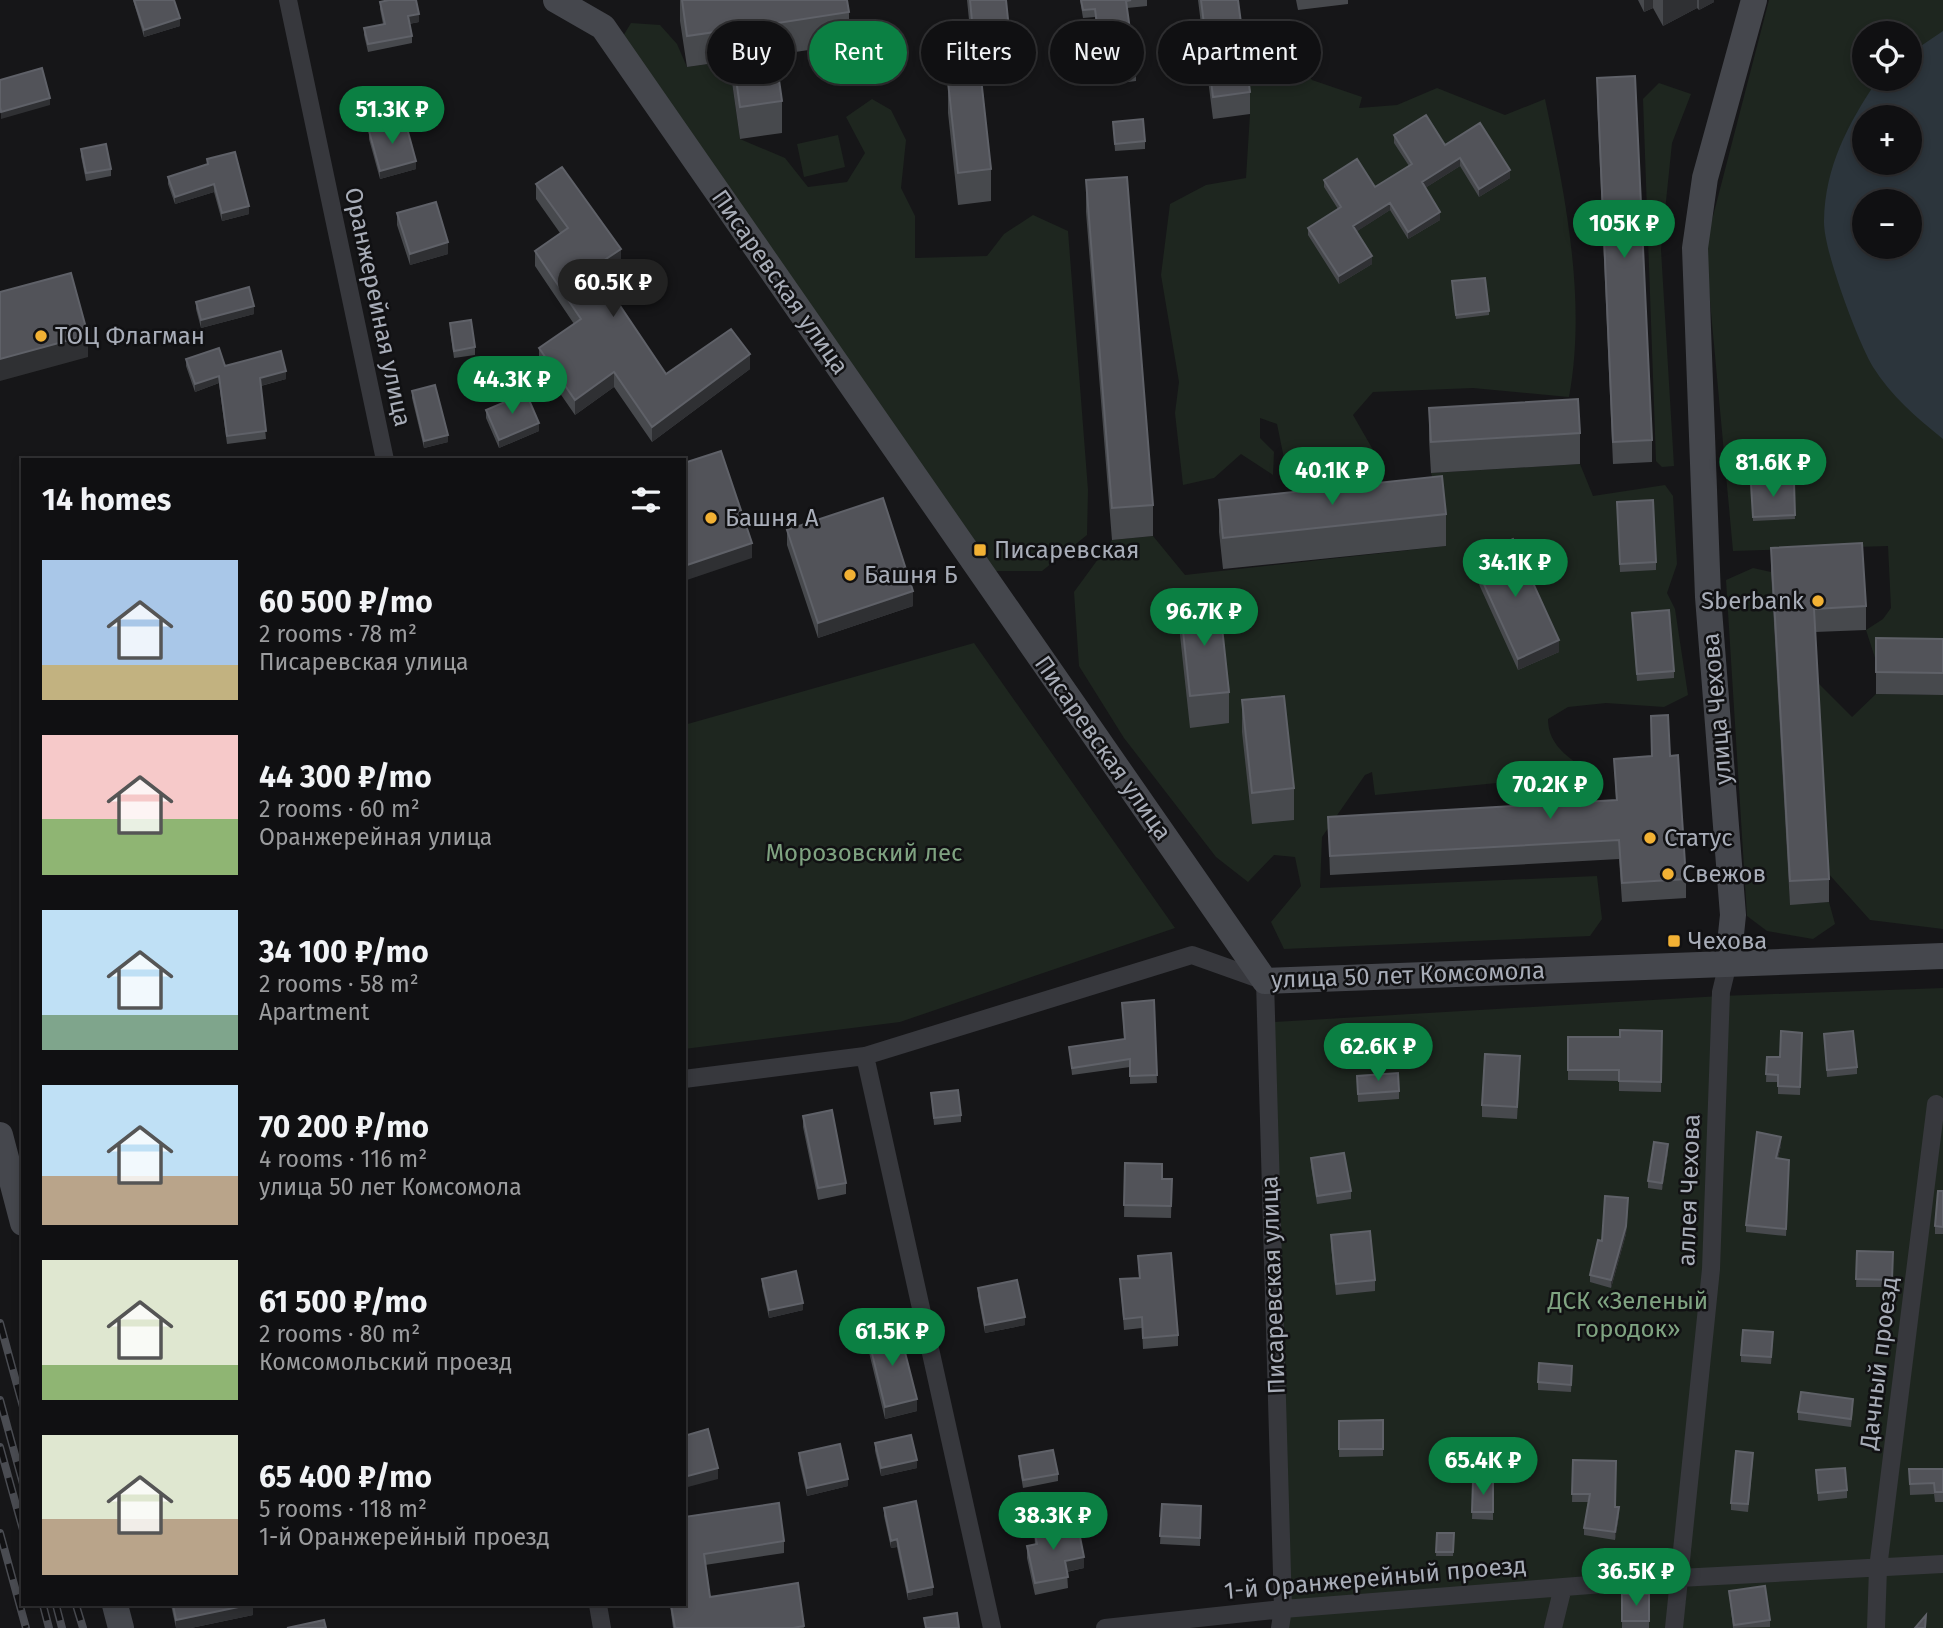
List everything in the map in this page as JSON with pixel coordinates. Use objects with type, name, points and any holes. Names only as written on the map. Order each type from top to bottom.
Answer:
[{"type":"street","name":"Оранжерейная улица","points":[[288,0],[385,458]]},
{"type":"street","name":"Писаревская улица","points":[[556,0],[603,27],[1265,981],[1283,1609],[1280,1628]]},
{"type":"street","name":"улица Чехова","points":[[1728,963],[1733,915],[1708,597],[1695,248],[1705,178],[1754,0]]},
{"type":"street","name":"улица 50 лет Комсомола","points":[[686,1079],[865,1056],[1192,955],[1265,981],[1943,956]]},
{"type":"street","name":"аллея Чехова","points":[[1674,1628],[1711,1269],[1721,992],[1728,963]]},
{"type":"street","points":[[865,1056],[992,1628]]},
{"type":"street","name":"Дачный проезд","points":[[1876,1628],[1878,1568],[1936,1104]]},
{"type":"street","points":[[0,1135],[21,1210]]},
{"type":"street","name":"1-й Оранжерейный проезд","points":[[1105,1628],[1283,1609],[1679,1578],[1943,1564]]},
{"type":"street","points":[[1553,1628],[1563,1587]]},
{"type":"street","points":[[115,1606],[121,1628]]},
{"type":"street","points":[[598,1606],[602,1628]]},
{"type":"green space","points":[[1769,0],[1943,0],[1943,656],[1876,661],[1866,630],[1883,619],[1891,608],[1888,546],[1733,551],[1705,247]]},
{"type":"green space","points":[[631,23],[660,25],[677,44],[687,67],[707,64],[707,84],[732,84],[740,139],[785,158],[808,187],[847,182],[865,153],[846,117],[872,99],[891,110],[906,140],[901,188],[915,216],[915,258],[987,256],[1004,234],[1033,215],[1068,231],[1088,490],[1087,535],[1042,571],[995,571],[620,41]]},
{"type":"green space","points":[[1321,83],[1362,97],[1359,108],[1397,105],[1437,88],[1505,115],[1545,99],[1560,172],[1575,285],[1576,323],[1569,397],[1473,388],[1373,392],[1353,415],[1376,455],[1347,461],[1328,449],[1329,460],[1286,468],[1277,424],[1260,418],[1260,438],[1274,452],[1273,475],[1241,454],[1214,478],[1183,485],[1175,413],[1179,382],[1161,275],[1170,204],[1206,185],[1246,178],[1250,114],[1246,84]]},
{"type":"green space","points":[[1659,83],[1691,94],[1672,143],[1661,250],[1674,466],[1662,467],[1656,461],[1643,99]]},
{"type":"green space","points":[[838,135],[845,167],[804,177],[797,144]]},
{"type":"green space","points":[[1580,464],[1593,496],[1665,485],[1673,496],[1677,564],[1667,593],[1675,609],[1688,695],[1664,707],[1606,703],[1568,707],[1548,719],[1549,729],[1557,745],[1593,774],[1574,796],[1525,786],[1507,778],[1507,782],[1375,795],[1372,772],[1365,775],[1322,837],[1320,888],[1597,876],[1602,919],[1590,936],[1284,949],[1271,922],[1301,886],[1295,857],[1274,855],[1248,882],[1216,857],[1124,738],[1079,666],[1074,592],[1112,540],[1153,536],[1185,575],[1446,546],[1442,508],[1431,473]]},
{"type":"green space","points":[[1753,568],[1771,572],[1790,904],[1829,902],[1835,924],[1813,939],[1767,931],[1747,916],[1726,580]]},
{"type":"green space","name":"Морозовский лес","points":[[974,643],[1175,928],[900,1022],[686,1049],[686,724]]},
{"type":"green space","points":[[1817,682],[1852,717],[1876,694],[1943,695],[1943,929],[1870,920],[1827,872]]},
{"type":"green space","name":"ДСК «Зеленый городок»","points":[[1943,988],[1943,1628],[1288,1628],[1274,1022],[1721,996]]},
{"type":"shaded area","points":[[1943,31],[1943,439],[1896,397],[1873,367],[1842,295],[1829,252],[1825,234],[1825,201],[1840,146],[1852,121],[1852,175],[1922,175],[1922,105],[1861,105],[1870,91],[1922,91],[1922,45]]},
{"type":"building","points":[[134,0],[174,0],[180,18],[144,30]]},
{"type":"building","points":[[416,0],[419,14],[408,16],[412,36],[368,44],[364,28],[385,24],[380,2]]},
{"type":"building","points":[[682,0],[847,0],[849,12],[790,21],[707,21],[707,33],[687,36]]},
{"type":"building","points":[[970,0],[1006,0],[1008,21],[972,21]]},
{"type":"building","points":[[1081,0],[1131,0],[1126,1],[1129,21],[1097,21],[1095,9],[1083,10]]},
{"type":"building","points":[[1201,0],[1238,0],[1241,21],[1204,21]]},
{"type":"building","points":[[42,68],[50,98],[1,112],[0,80]]},
{"type":"building","points":[[1635,76],[1652,440],[1613,442],[1597,78]]},
{"type":"building","points":[[737,84],[780,84],[782,101],[740,107]]},
{"type":"building","points":[[948,84],[982,84],[991,169],[958,173]]},
{"type":"building","points":[[1211,84],[1249,84],[1250,92],[1213,97]]},
{"type":"building","points":[[1426,115],[1445,145],[1480,123],[1510,170],[1479,189],[1460,158],[1422,182],[1440,212],[1408,232],[1390,203],[1353,226],[1372,256],[1339,276],[1308,228],[1341,207],[1324,180],[1357,159],[1375,187],[1412,164],[1394,135]]},
{"type":"building","points":[[1143,119],[1145,141],[1115,144],[1113,122]]},
{"type":"building","points":[[405,121],[416,161],[380,171],[369,131]]},
{"type":"building","points":[[106,144],[111,169],[86,173],[81,149]]},
{"type":"building","points":[[235,152],[249,206],[222,213],[214,184],[175,197],[168,177],[208,164],[207,159]]},
{"type":"building","points":[[562,167],[621,249],[594,267],[666,374],[731,329],[750,354],[652,427],[614,372],[575,400],[539,348],[581,319],[535,251],[568,228],[536,184]]},
{"type":"building","points":[[1127,177],[1153,505],[1112,508],[1086,180]]},
{"type":"building","points":[[436,202],[448,242],[410,254],[397,213]]},
{"type":"building","name":"ТОЦ Флагман","points":[[71,273],[88,335],[0,359],[0,292]]},
{"type":"building","points":[[1485,278],[1489,311],[1456,315],[1452,281]]},
{"type":"building","points":[[249,287],[254,306],[201,320],[196,302]]},
{"type":"building","points":[[471,320],[475,347],[454,351],[450,323]]},
{"type":"building","points":[[219,348],[225,366],[281,351],[286,371],[260,378],[266,431],[227,436],[219,376],[195,384],[186,359]]},
{"type":"building","points":[[435,385],[448,435],[424,441],[412,391]]},
{"type":"building","points":[[526,393],[539,423],[499,440],[486,410]]},
{"type":"building","points":[[1578,399],[1580,433],[1431,442],[1429,408]]},
{"type":"building","name":"Башня А","points":[[721,451],[752,543],[686,565],[686,462]]},
{"type":"building","points":[[1442,476],[1446,514],[1223,538],[1219,500]]},
{"type":"building","points":[[1794,482],[1795,515],[1753,517],[1751,484]]},
{"type":"building","name":"Башня Б","points":[[883,498],[913,591],[818,623],[787,530]]},
{"type":"building","points":[[1653,500],[1656,562],[1620,564],[1617,502]]},
{"type":"building","points":[[1513,539],[1559,640],[1518,659],[1472,558]]},
{"type":"building","points":[[1862,543],[1866,606],[1814,609],[1829,879],[1790,881],[1771,548]]},
{"type":"building","points":[[1219,599],[1229,692],[1190,696],[1180,603]]},
{"type":"building","points":[[1669,610],[1674,671],[1637,674],[1632,613]]},
{"type":"building","points":[[1876,638],[1943,639],[1943,673],[1876,672]]},
{"type":"building","points":[[1284,696],[1294,788],[1252,793],[1242,700]]},
{"type":"building","points":[[1668,715],[1670,756],[1678,755],[1686,879],[1622,883],[1619,840],[1330,856],[1328,817],[1617,800],[1614,759],[1652,756],[1651,716]]},
{"type":"building","points":[[1154,1000],[1157,1075],[1130,1076],[1130,1059],[1072,1068],[1069,1047],[1125,1039],[1122,1003]]},
{"type":"building","points":[[1620,1030],[1662,1031],[1661,1082],[1619,1081],[1619,1070],[1568,1070],[1568,1037],[1620,1037]]},
{"type":"building","points":[[1781,1031],[1802,1033],[1800,1087],[1778,1086],[1778,1075],[1766,1074],[1767,1057],[1780,1057]]},
{"type":"building","points":[[1853,1031],[1857,1067],[1827,1070],[1824,1034]]},
{"type":"building","points":[[1485,1054],[1520,1056],[1517,1107],[1482,1105]]},
{"type":"building","points":[[1398,1073],[1399,1091],[1358,1094],[1357,1076]]},
{"type":"building","points":[[958,1090],[961,1115],[934,1118],[931,1093]]},
{"type":"building","points":[[832,1110],[846,1183],[818,1188],[803,1116]]},
{"type":"building","points":[[1757,1132],[1781,1137],[1776,1158],[1789,1160],[1786,1229],[1746,1225]]},
{"type":"building","points":[[1654,1142],[1668,1144],[1662,1183],[1648,1181]]},
{"type":"building","points":[[1344,1153],[1351,1191],[1317,1196],[1311,1158]]},
{"type":"building","points":[[1125,1163],[1162,1164],[1162,1179],[1172,1179],[1171,1206],[1124,1205]]},
{"type":"building","points":[[1938,1191],[1943,1191],[1943,1227],[1935,1226]]},
{"type":"building","points":[[1605,1196],[1628,1198],[1626,1226],[1611,1280],[1590,1275],[1598,1240],[1602,1241]]},
{"type":"building","points":[[1370,1231],[1375,1280],[1336,1284],[1331,1235]]},
{"type":"building","points":[[1857,1251],[1893,1252],[1892,1280],[1856,1279]]},
{"type":"building","points":[[1171,1253],[1178,1335],[1143,1338],[1142,1317],[1124,1319],[1120,1279],[1140,1278],[1138,1256]]},
{"type":"building","points":[[796,1271],[803,1303],[769,1310],[762,1279]]},
{"type":"building","points":[[1017,1280],[1025,1317],[985,1325],[978,1288]]},
{"type":"building","points":[[899,1329],[917,1399],[885,1407],[868,1337]]},
{"type":"building","points":[[1743,1330],[1773,1332],[1771,1357],[1741,1355]]},
{"type":"building","points":[[1539,1363],[1572,1366],[1571,1385],[1538,1382]]},
{"type":"building","points":[[1801,1392],[1853,1399],[1851,1419],[1798,1412]]},
{"type":"building","points":[[1383,1420],[1383,1449],[1339,1449],[1339,1421]]},
{"type":"building","points":[[708,1429],[718,1468],[686,1476],[686,1435]]},
{"type":"building","points":[[911,1435],[917,1460],[881,1468],[875,1443]]},
{"type":"building","points":[[840,1444],[848,1479],[807,1488],[799,1453]]},
{"type":"building","points":[[1053,1450],[1058,1474],[1023,1480],[1019,1456]]},
{"type":"building","points":[[1736,1451],[1753,1453],[1748,1504],[1731,1503]]},
{"type":"building","points":[[1573,1460],[1616,1461],[1615,1507],[1619,1507],[1615,1532],[1584,1528],[1590,1494],[1572,1494]]},
{"type":"building","points":[[1845,1468],[1847,1490],[1818,1493],[1816,1470]]},
{"type":"building","points":[[1909,1469],[1943,1469],[1943,1492],[1935,1492],[1934,1483],[1910,1484]]},
{"type":"building","points":[[1473,1481],[1493,1482],[1493,1512],[1472,1512]]},
{"type":"building","points":[[916,1501],[933,1587],[908,1592],[897,1539],[891,1541],[884,1508]]},
{"type":"building","points":[[779,1503],[784,1541],[704,1554],[710,1597],[798,1583],[804,1626],[675,1628],[671,1606],[686,1606],[686,1517]]},
{"type":"building","points":[[1162,1504],[1201,1506],[1200,1538],[1160,1536]]},
{"type":"building","points":[[1064,1523],[1066,1535],[1079,1532],[1084,1557],[1065,1561],[1068,1577],[1035,1583],[1027,1546],[1037,1544],[1034,1529]]},
{"type":"building","points":[[1437,1533],[1454,1533],[1453,1552],[1436,1552]]},
{"type":"building","points":[[1765,1586],[1770,1620],[1734,1625],[1729,1591]]},
{"type":"building","points":[[1622,1594],[1649,1594],[1649,1621],[1622,1621]]},
{"type":"building","points":[[173,1606],[243,1606],[176,1620]]},
{"type":"building","points":[[957,1613],[959,1628],[926,1628],[924,1618]]},
{"type":"building","points":[[1926,1615],[1925,1628],[1915,1628]]},
{"type":"building","points":[[324,1620],[326,1628],[287,1628]]},
{"type":"railway","points":[[0,1323],[21,1400]]},
{"type":"railway","points":[[0,1400],[21,1477]]},
{"type":"railway","points":[[0,1447],[21,1523]]},
{"type":"railway","points":[[0,1533],[26,1628]]},
{"type":"railway","points":[[43,1606],[49,1628]]},
{"type":"railway","points":[[56,1606],[62,1628]]},
{"type":"railway","points":[[76,1606],[83,1628]]},
{"type":"place","name":"ТОЦ Флагман","points":[[41,336]]},
{"type":"place","name":"Башня А","points":[[711,518]]},
{"type":"place","name":"Писаревская","points":[[980,550]]},
{"type":"place","name":"Башня Б","points":[[850,575]]},
{"type":"place","name":"Sberbank","points":[[1818,601]]},
{"type":"place","name":"Статус","points":[[1650,838]]},
{"type":"place","name":"Свежов","points":[[1668,874]]},
{"type":"place","name":"Чехова","points":[[1674,941]]}]
